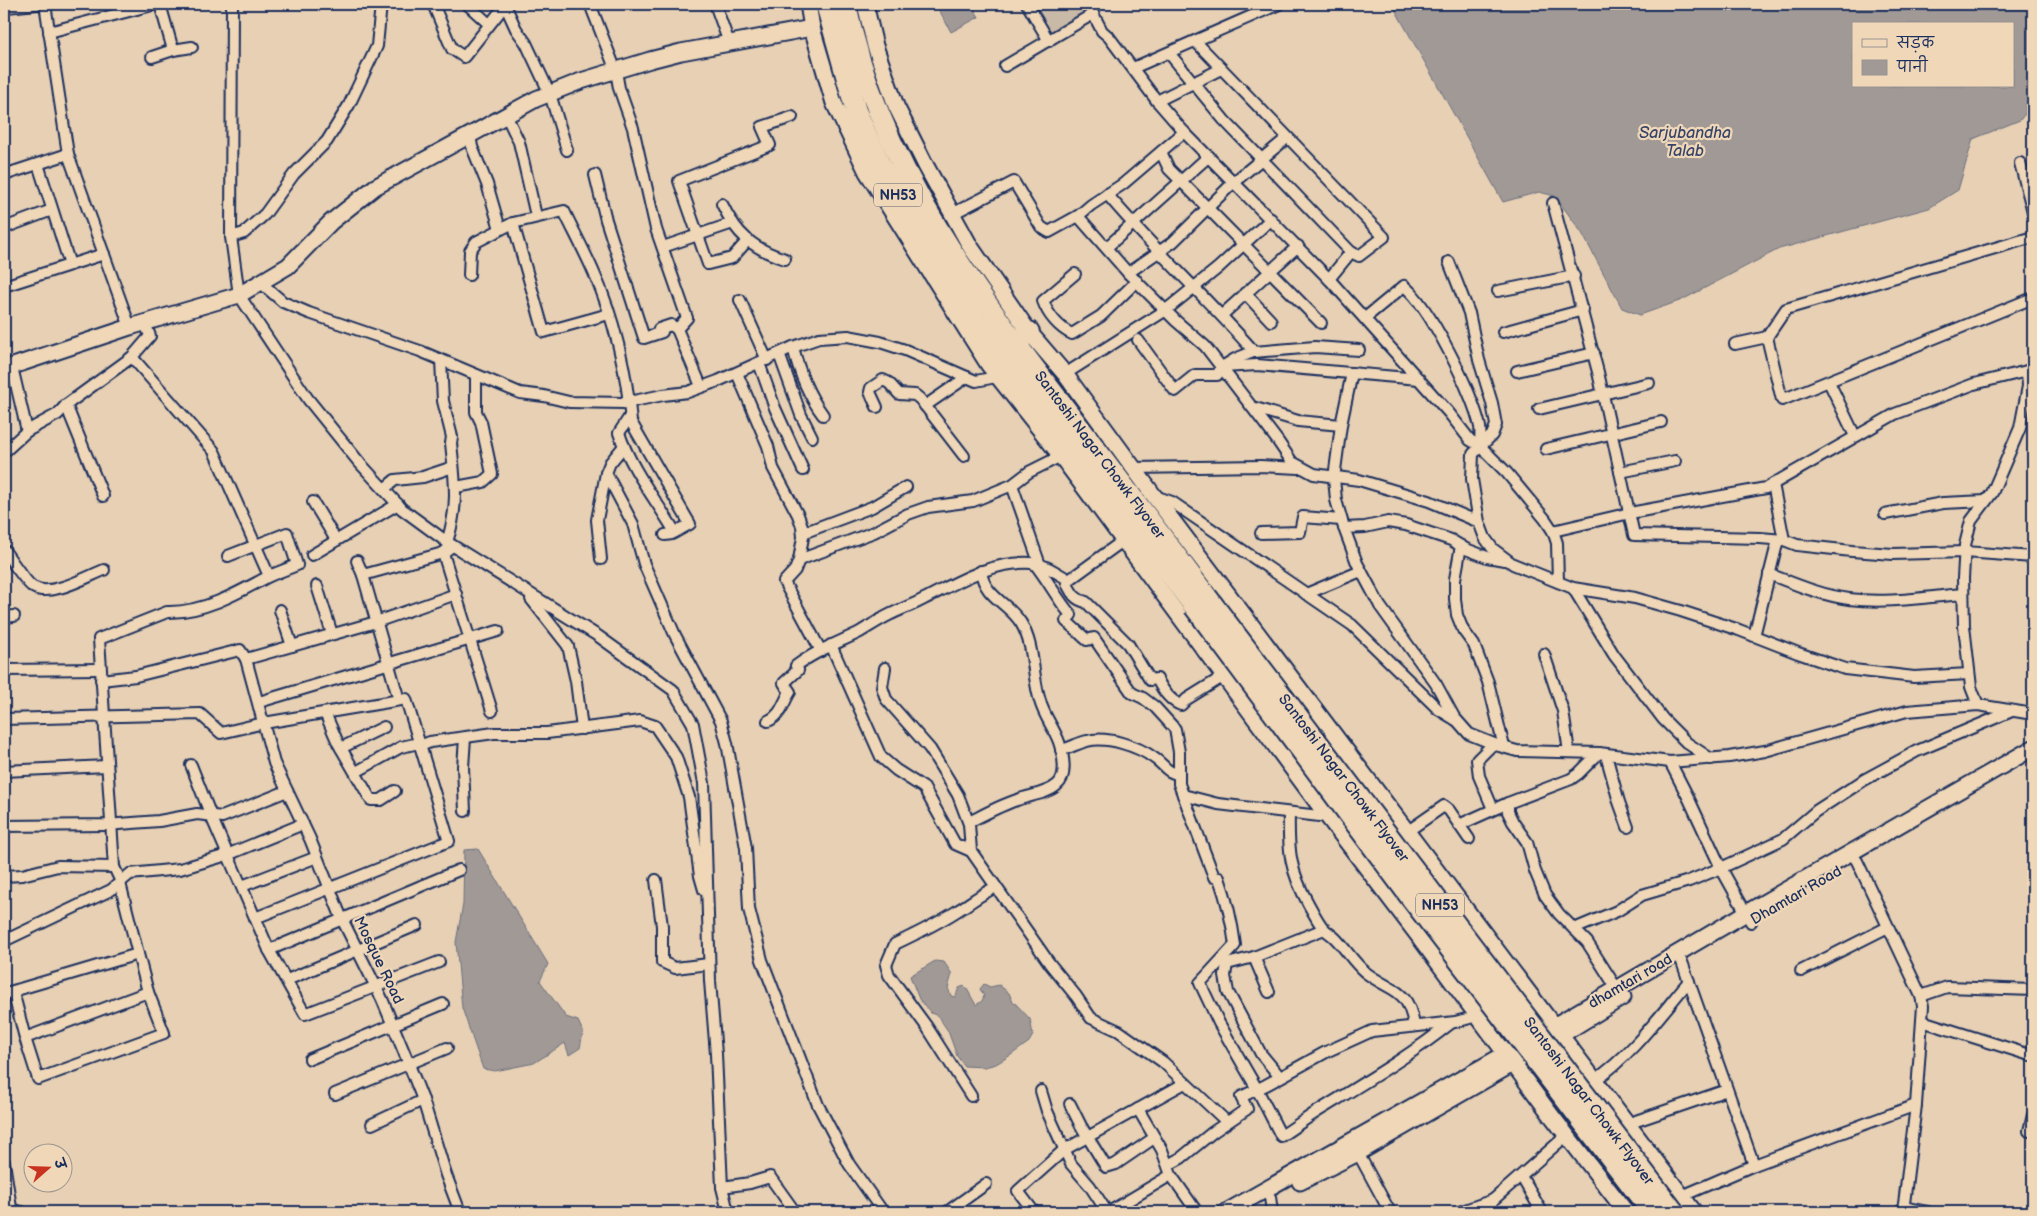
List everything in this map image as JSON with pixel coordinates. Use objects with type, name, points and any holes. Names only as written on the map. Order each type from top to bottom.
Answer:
[{"type":"highway","name":"NH53","points":[[826,4],[856,111],[880,164],[931,253],[975,320],[1006,372]]},
{"type":"highway","name":"NH53","points":[[846,4],[849,20],[878,111],[909,176],[945,243],[981,297],[1022,338]]},
{"type":"highway","name":"Santoshi Nagar Chowk Flyover","points":[[1022,338],[1200,601],[1412,899],[1652,1212]]},
{"type":"highway","name":"Santoshi Nagar Chowk Flyover","points":[[1006,372],[1200,601],[1678,1204]]},
{"type":"street","points":[[7,7],[37,4]]},
{"type":"street","points":[[4,452],[27,432],[58,414],[66,405],[132,357],[150,336],[137,325],[104,254],[68,154],[45,4]]},
{"type":"street","points":[[49,32],[158,4],[173,50]]},
{"type":"street","points":[[232,4],[231,237],[239,295],[308,399],[358,461],[398,504],[450,544],[598,636],[674,690],[693,724],[704,782],[709,964],[716,1054],[722,1187],[728,1212]]},
{"type":"street","points":[[231,237],[244,232],[265,214],[294,174],[327,141],[349,105],[377,46],[381,4]]},
{"type":"street","points":[[433,4],[452,50],[464,57],[505,4],[550,94],[567,150]]},
{"type":"street","points":[[467,4],[489,24]]},
{"type":"street","points":[[590,4],[616,71],[633,128],[651,210],[688,318],[677,329]]},
{"type":"street","points":[[715,4],[729,43]]},
{"type":"street","points":[[808,4],[812,28],[834,103],[868,172],[983,356],[1006,372],[1061,456],[1328,817],[1626,1212]]},
{"type":"street","points":[[865,4],[875,46],[896,106],[952,214],[1022,338],[1065,374],[1154,496],[1628,1124],[1678,1204],[1694,1212]]},
{"type":"street","points":[[1027,4],[1049,40]]},
{"type":"street","points":[[1088,4],[1102,32],[1109,37],[1157,101],[1184,132],[1298,246],[1365,318],[1470,440],[1480,446],[1516,484],[1553,531],[1559,559],[1558,582]]},
{"type":"street","points":[[1133,68],[1279,4]]},
{"type":"street","points":[[1005,66],[1093,14]]},
{"type":"street","points":[[27,432],[8,368],[137,325],[239,295],[261,284],[288,266],[331,222],[375,187],[524,104],[581,81],[650,60],[812,28]]},
{"type":"street","points":[[1169,53],[1224,120],[1351,252],[1359,256],[1384,237],[1196,42]]},
{"type":"street","points":[[152,57],[173,50],[192,47]]},
{"type":"street","points":[[1157,101],[1221,69]]},
{"type":"street","points":[[506,114],[519,142],[536,216]]},
{"type":"street","points":[[748,240],[732,258],[708,264],[679,180],[770,145],[762,127],[792,117]]},
{"type":"street","points":[[952,214],[1014,182],[1041,227],[1049,232],[1078,216],[1123,184],[1184,132]]},
{"type":"street","points":[[470,135],[472,147],[487,184],[500,229]]},
{"type":"street","points":[[1128,273],[1173,242],[1234,182],[1287,138]]},
{"type":"street","points":[[1160,152],[1170,169],[1181,181],[1321,323]]},
{"type":"street","points":[[4,175],[68,154]]},
{"type":"street","points":[[1107,247],[1209,156]]},
{"type":"street","points":[[2020,163],[2033,212]]},
{"type":"street","points":[[38,164],[70,265]]},
{"type":"street","points":[[595,175],[606,220],[644,338],[662,332],[659,329],[671,325],[677,329],[701,386]]},
{"type":"street","points":[[1107,194],[1158,251],[1222,315],[1253,352]]},
{"type":"street","points":[[1553,203],[1594,353],[1634,535],[1760,538],[1781,540],[1797,545],[1893,554],[1965,552],[2033,557]]},
{"type":"street","points":[[722,204],[733,224],[748,240],[758,248],[785,259]]},
{"type":"street","points":[[4,228],[52,210]]},
{"type":"street","points":[[469,275],[470,252],[476,242],[512,223],[564,210],[594,274],[609,314],[616,338],[629,402],[631,422],[690,524],[670,534],[619,433],[630,416]]},
{"type":"street","points":[[1078,216],[1128,273],[1205,346],[1292,462],[1314,474],[1359,480],[1429,501],[1479,522]]},
{"type":"street","points":[[1065,374],[1166,310],[1195,287],[1271,219]]},
{"type":"street","points":[[512,223],[544,332],[609,314]]},
{"type":"street","points":[[663,247],[733,224]]},
{"type":"street","points":[[2033,238],[1786,309],[1768,337],[1782,400],[2033,298]]},
{"type":"street","points":[[1222,315],[1298,246]]},
{"type":"street","points":[[1329,279],[1351,252]]},
{"type":"street","points":[[4,286],[104,254]]},
{"type":"street","points":[[1449,262],[1469,313],[1496,425],[1492,435],[1473,454],[1472,479],[1479,522],[1484,538],[1493,549],[1507,560]]},
{"type":"street","points":[[1075,274],[1043,301],[1062,329],[1072,334],[1101,316],[1137,281]]},
{"type":"street","points":[[1498,291],[1574,276]]},
{"type":"street","points":[[261,284],[282,302],[300,309],[420,351],[520,393],[569,402],[629,402],[688,392],[737,373],[793,347],[819,338],[848,336],[880,342],[905,350],[976,381],[1006,372]]},
{"type":"street","points":[[1365,318],[1404,286],[1414,294],[1427,312],[1471,397],[1480,428],[1480,446]]},
{"type":"street","points":[[1245,294],[1271,321]]},
{"type":"street","points":[[740,300],[763,361],[774,408],[803,470]]},
{"type":"street","points":[[1503,332],[1583,310]]},
{"type":"street","points":[[1735,344],[1768,337]]},
{"type":"street","points":[[1138,340],[1175,391],[1194,375],[1217,375],[1222,367],[1235,359],[1253,352],[1315,347],[1358,350]]},
{"type":"street","points":[[793,347],[804,383],[823,416]]},
{"type":"street","points":[[1517,372],[1594,353]]},
{"type":"street","points":[[778,354],[801,415],[812,437]]},
{"type":"street","points":[[132,357],[214,451],[269,576]]},
{"type":"street","points":[[362,575],[443,553],[450,544],[456,487],[452,437],[443,401],[441,360]]},
{"type":"street","points":[[1222,367],[1257,365],[1419,379]]},
{"type":"street","points":[[1352,372],[1341,425],[1334,478],[1336,500],[1343,524],[1361,571],[1380,606],[1436,684],[1456,720],[1469,734],[1517,751],[1602,754],[1670,762],[1764,752],[1907,711],[1978,704],[2033,714]]},
{"type":"street","points":[[1553,531],[1630,513],[1766,488],[1895,414],[1936,397],[1987,380],[2030,372],[2020,428],[1992,493],[1971,521],[1965,552],[1963,594],[1969,674],[1971,687],[1978,704]]},
{"type":"street","points":[[737,373],[768,446],[773,468],[798,515],[803,533],[799,560],[795,570],[784,582],[821,651]]},
{"type":"street","points":[[456,487],[483,482],[492,474],[481,422],[476,412],[476,375]]},
{"type":"street","points":[[925,406],[966,377]]},
{"type":"street","points":[[877,407],[870,392],[871,388],[883,380],[889,383],[898,394],[915,395],[964,456]]},
{"type":"street","points":[[1829,382],[1855,436]]},
{"type":"street","points":[[1539,409],[1649,383]]},
{"type":"street","points":[[66,405],[103,496]]},
{"type":"street","points":[[1252,407],[1298,421],[1341,425]]},
{"type":"street","points":[[1546,450],[1661,422]]},
{"type":"street","points":[[601,559],[597,520],[606,473],[610,463],[624,446]]},
{"type":"street","points":[[799,560],[874,532],[908,514],[928,507],[973,501],[1012,485],[1029,472],[1061,456]]},
{"type":"street","points":[[1620,472],[1675,461]]},
{"type":"street","points":[[1133,468],[1261,466],[1304,468]]},
{"type":"street","points":[[384,489],[395,480],[423,477],[454,467]]},
{"type":"street","points":[[606,473],[633,524],[644,564],[675,635],[720,721],[746,848],[749,909],[766,968],[818,1105],[849,1164],[883,1212]]},
{"type":"street","points":[[1754,636],[1769,574],[1781,540],[1773,484]]},
{"type":"street","points":[[1012,485],[1038,565],[1058,600],[1071,615],[1066,621],[1087,640],[1094,638],[1132,693],[1143,698],[1155,708],[1175,730],[1179,752],[1179,784],[1214,877],[1219,878],[1226,895],[1235,946],[1200,983],[1220,1024],[1281,1136],[1322,1108],[1367,1083],[1419,1048],[1451,1023]]},
{"type":"street","points":[[803,533],[872,507],[906,487]]},
{"type":"street","points":[[1154,496],[1172,502],[1352,625],[1438,709],[1456,720]]},
{"type":"street","points":[[1885,514],[1943,503],[1986,501]]},
{"type":"street","points":[[313,502],[336,540]]},
{"type":"street","points":[[312,555],[398,504]]},
{"type":"street","points":[[1261,533],[1300,532],[1303,518],[1365,528],[1388,522],[1424,530],[1487,557],[1507,560],[1573,588],[1635,598],[1697,616],[1845,669],[1914,677],[1969,674]]},
{"type":"street","points":[[138,954],[8,992],[38,1079],[164,1033],[148,992],[121,882],[114,867],[102,717],[99,639],[167,612],[178,612],[226,599],[269,576],[297,565],[287,534],[228,556]]},
{"type":"street","points":[[1124,540],[1069,580],[1067,584],[1074,596],[1086,602],[1120,634],[1150,680],[1157,679],[1166,694],[1176,703],[1181,705],[1187,699],[1224,676]]},
{"type":"street","points":[[1461,546],[1455,579],[1457,615],[1463,630],[1474,646],[1488,682],[1504,747]]},
{"type":"street","points":[[4,550],[32,587],[43,590],[60,588],[104,570]]},
{"type":"street","points":[[443,553],[492,711]]},
{"type":"street","points":[[357,561],[398,700]]},
{"type":"street","points":[[768,721],[781,713],[790,692],[784,683],[798,670],[796,666],[831,645],[966,576],[1008,565],[1038,565],[1050,568],[1069,580]]},
{"type":"street","points":[[969,822],[1003,805],[1058,785],[1063,774],[1064,762],[1061,750],[1040,704],[1033,674],[1029,642],[1022,626],[1006,604],[997,600],[988,590],[982,581],[981,571]]},
{"type":"street","points":[[1306,594],[1361,571]]},
{"type":"street","points":[[1769,574],[1809,590],[1849,599],[1882,600],[1963,594]]},
{"type":"street","points":[[317,586],[332,634]]},
{"type":"street","points":[[1573,588],[1614,655],[1663,719],[1687,743],[1711,759]]},
{"type":"street","points":[[523,590],[568,646],[576,681],[582,729]]},
{"type":"street","points":[[101,680],[136,676],[240,650],[246,658],[376,622],[456,594]]},
{"type":"street","points":[[280,610],[292,646]]},
{"type":"street","points":[[258,702],[498,631]]},
{"type":"street","points":[[831,645],[881,757],[896,770],[924,788],[955,844],[971,851]]},
{"type":"street","points":[[1544,654],[1563,711],[1569,752]]},
{"type":"street","name":"Mosque Road","points":[[246,658],[274,763],[303,824],[342,919],[393,1025],[423,1100],[446,1175],[460,1212]]},
{"type":"street","points":[[885,668],[882,687],[886,699],[930,749],[958,795],[969,822],[971,851],[1050,964],[1091,1018],[1119,1031],[1141,1046],[1227,1122]]},
{"type":"street","points":[[4,670],[100,669]]},
{"type":"street","points":[[4,720],[200,714],[221,733],[264,723],[406,699],[449,840],[255,918]]},
{"type":"street","points":[[1574,930],[1617,911],[1642,895],[1689,881],[1783,838],[1824,806],[1864,780],[1917,751],[2013,710]]},
{"type":"street","points":[[325,713],[341,748],[371,800],[381,800],[395,791]]},
{"type":"street","points":[[356,772],[401,747],[430,742],[494,733],[547,733],[640,721],[655,726],[676,757],[689,797],[700,876],[708,906]]},
{"type":"street","points":[[341,748],[384,727]]},
{"type":"street","points":[[465,738],[465,811]]},
{"type":"street","points":[[1061,750],[1096,739],[1107,741],[1146,752],[1159,761],[1164,769],[1180,774]]},
{"type":"street","points":[[1493,744],[1477,760],[1478,776],[1493,809]]},
{"type":"street","name":"dhamtari road","points":[[1558,1030],[1617,989],[1854,857],[2033,748]]},
{"type":"street","points":[[1459,825],[1570,778],[1578,774],[1602,754]]},
{"type":"street","points":[[1602,754],[1628,827]]},
{"type":"street","name":"Dhamtari Road","points":[[1854,857],[2033,759]]},
{"type":"street","points":[[1670,762],[1721,868],[1748,917]]},
{"type":"street","points":[[191,765],[227,855],[269,950],[305,1014],[439,962]]},
{"type":"street","points":[[4,770],[106,766]]},
{"type":"street","points":[[4,826],[110,825],[159,821],[197,814],[222,817],[287,791]]},
{"type":"street","points":[[1183,795],[1218,804],[1328,817]]},
{"type":"street","points":[[1508,803],[1508,812],[1527,842],[1533,866],[1546,895],[1559,914],[1587,942],[1617,989]]},
{"type":"street","points":[[1408,831],[1444,806],[1449,810],[1469,839]]},
{"type":"street","points":[[1289,813],[1290,858],[1294,876],[1311,908],[1324,929],[1335,938],[1366,973],[1404,996],[1413,1016],[1414,1025]]},
{"type":"street","points":[[4,941],[111,890],[130,874],[180,869],[227,855],[303,824]]},
{"type":"street","points":[[242,886],[317,857]]},
{"type":"street","points":[[1854,857],[1922,996],[1924,1006],[1916,1105],[1903,1210],[1928,1212]]},
{"type":"street","points":[[4,876],[22,875],[58,866],[114,867]]},
{"type":"street","points":[[269,950],[459,870]]},
{"type":"street","points":[[656,880],[662,926],[662,962],[675,968],[709,964]]},
{"type":"street","points":[[971,1096],[927,1027],[889,975],[886,965],[895,944],[958,911],[981,894],[996,888]]},
{"type":"street","name":"Dhamtari Road","points":[[1558,1030],[1682,962],[1748,917]]},
{"type":"street","points":[[287,980],[417,925]]},
{"type":"street","points":[[1801,970],[1888,926]]},
{"type":"street","points":[[1280,1077],[1261,1054],[1228,992],[1225,976],[1227,964],[1254,957],[1324,929]]},
{"type":"street","points":[[1254,957],[1270,992]]},
{"type":"street","points":[[1682,962],[1754,1165]]},
{"type":"street","points":[[1595,1080],[1607,1072],[1627,1053],[1689,981]]},
{"type":"street","points":[[1922,996],[1947,987],[2033,990]]},
{"type":"street","points":[[25,1038],[148,992]]},
{"type":"street","points":[[310,1059],[443,1004]]},
{"type":"street","points":[[1041,1091],[1042,1098],[1071,1164],[1090,1186],[1108,1212],[1170,1170],[1181,1158],[1247,1109],[1241,1097],[1326,1052],[1372,1031],[1414,1025],[1451,1023],[1478,1016]]},
{"type":"street","points":[[1922,1021],[2033,1056]]},
{"type":"street","points":[[1244,1212],[1271,1205],[1558,1030]]},
{"type":"street","points":[[336,1094],[447,1048]]},
{"type":"street","points":[[1226,1212],[1511,1059]]},
{"type":"street","points":[[1034,1212],[1018,1191],[1064,1150],[1185,1083]]},
{"type":"street","points":[[1628,1124],[1727,1090]]},
{"type":"street","points":[[372,1124],[423,1100]]},
{"type":"street","points":[[1070,1104],[1106,1167],[1116,1164],[1154,1138]]},
{"type":"street","points":[[1678,1204],[1754,1165],[1916,1105]]},
{"type":"street","points":[[1138,1109],[1181,1192],[1197,1212]]},
{"type":"street","points":[[2029,1131],[2033,1115]]},
{"type":"street","points":[[1487,1212],[1493,1200],[1567,1135]]},
{"type":"street","points":[[1358,1153],[1390,1212]]},
{"type":"street","points":[[4,1162],[8,1208],[22,1212]]},
{"type":"street","points":[[1521,1176],[1542,1212]]},
{"type":"street","points":[[722,1187],[750,1183],[770,1177],[795,1212]]},
{"type":"street","points":[[948,1212],[986,1184]]},
{"type":"street","points":[[1459,1212],[1465,1208],[1493,1200]]},
{"type":"shaded area","points":[[1031,4],[1083,4],[1086,10],[1084,16],[1054,33],[1047,32]]},
{"type":"water","points":[[936,4],[971,4],[979,17],[951,32]]},
{"type":"water","name":"Sarjubandha Talab","points":[[1392,4],[2033,4],[2033,104],[2020,120],[1973,139],[1958,190],[1929,208],[1779,249],[1682,300],[1640,315],[1622,308],[1582,233],[1555,196],[1539,192],[1503,202]]},
{"type":"water","points":[[478,849],[548,964],[540,981],[566,1017],[578,1021],[583,1032],[580,1048],[569,1055],[565,1043],[534,1063],[495,1071],[483,1069],[462,1008],[456,942],[463,904],[464,850]]},
{"type":"water","points":[[935,961],[944,962],[952,974],[948,988],[951,996],[955,997],[959,988],[964,986],[976,1005],[982,1001],[984,996],[980,989],[984,984],[990,987],[999,985],[1009,993],[1012,1000],[1030,1019],[1033,1035],[1029,1042],[996,1064],[985,1067],[964,1066],[957,1056],[948,1031],[938,1016],[931,1013],[919,999],[910,976]]}]
